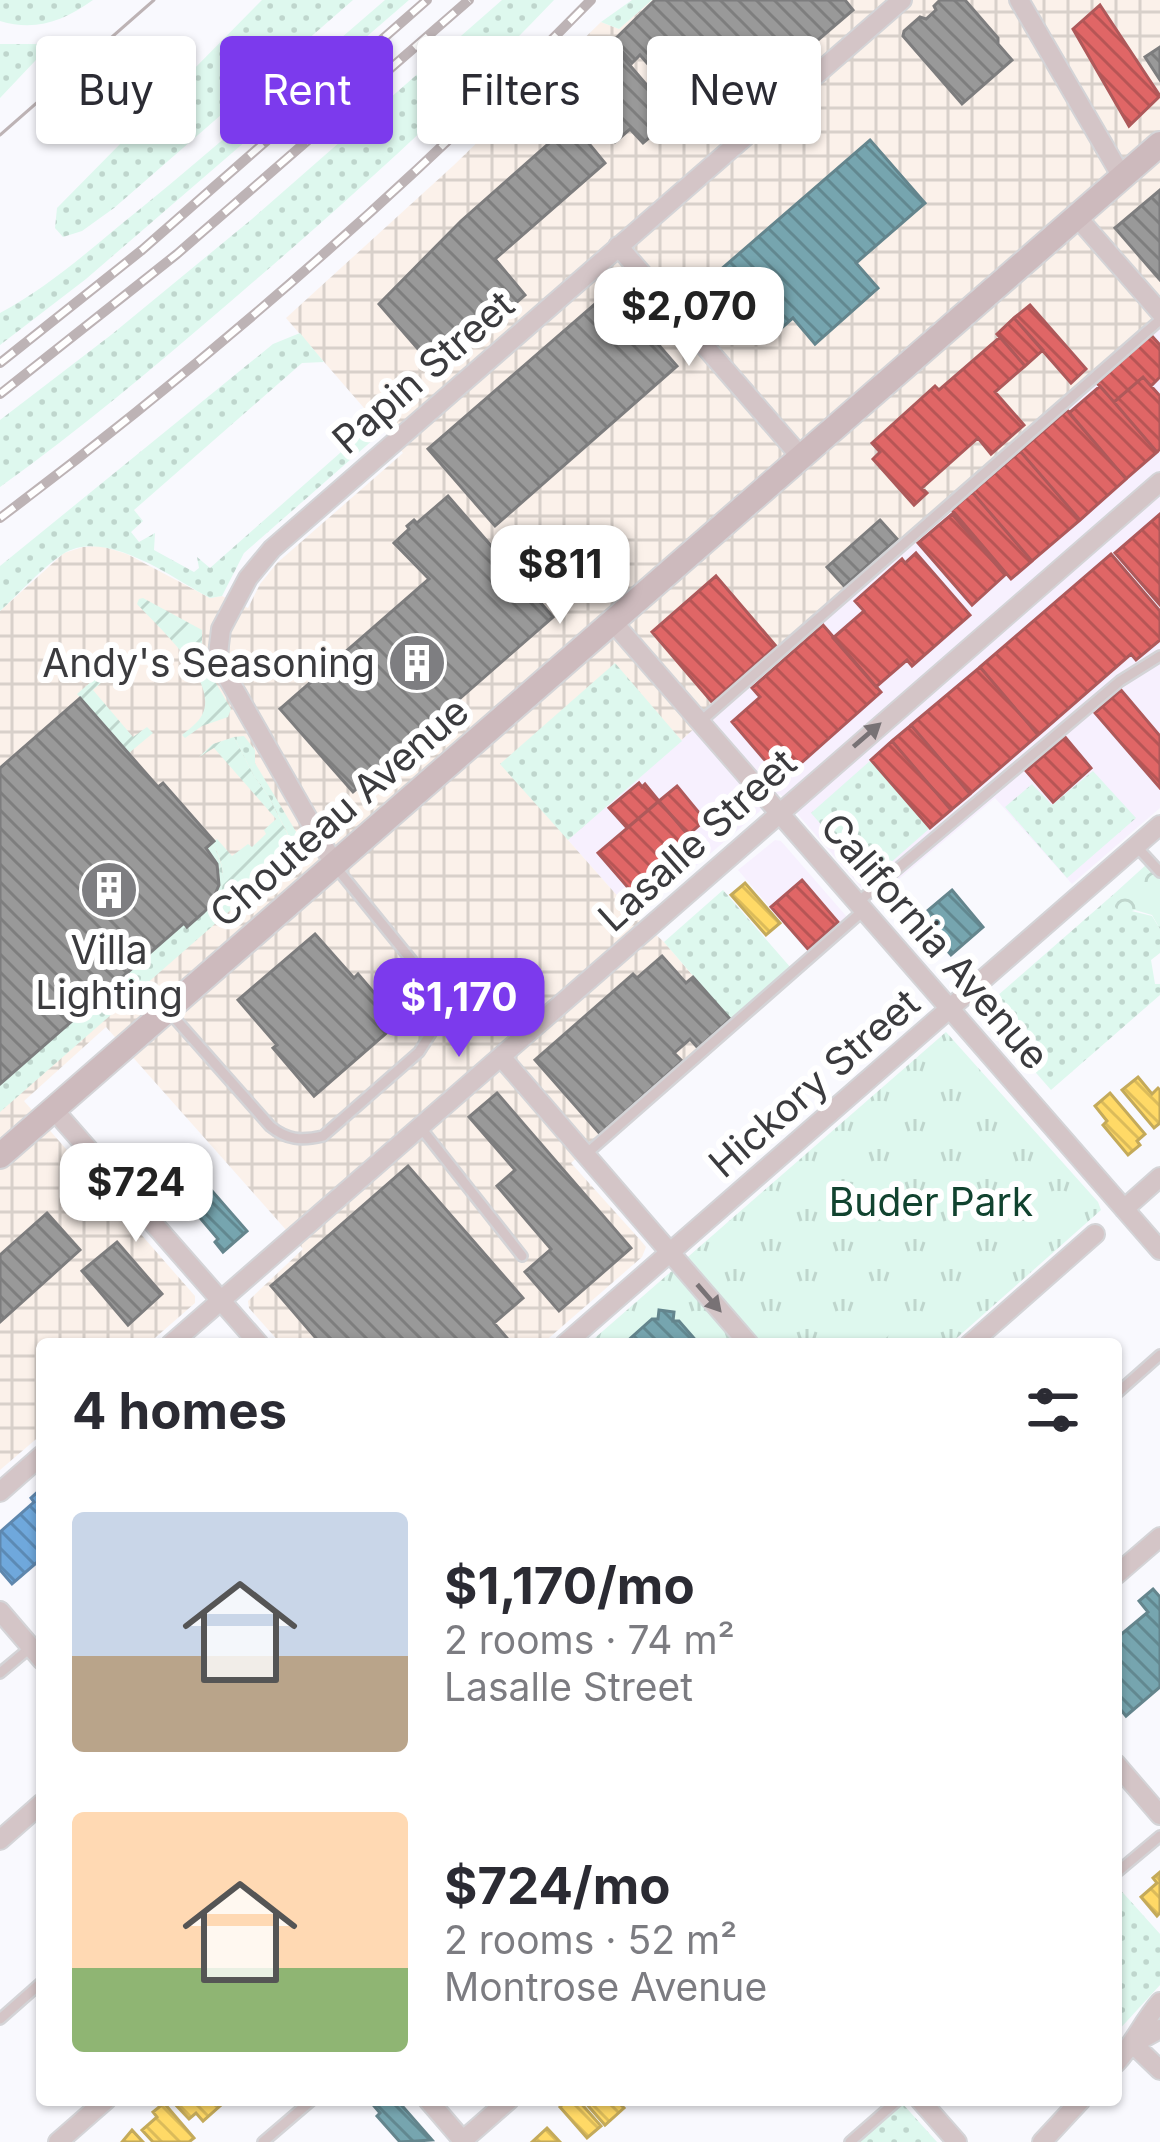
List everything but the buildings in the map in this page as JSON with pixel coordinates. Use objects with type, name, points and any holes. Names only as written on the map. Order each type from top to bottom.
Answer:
[{"type":"main road","name":"Chouteau Avenue","points":[[0,1156],[1160,144]]},
{"type":"street","name":"Papin Street","points":[[334,865],[222,668],[218,641],[248,578],[272,549],[902,0]]},
{"type":"street","points":[[1019,0],[1122,177]]},
{"type":"street","points":[[1077,217],[1160,316]]},
{"type":"street","points":[[618,246],[801,457]]},
{"type":"street","name":"Lasalle Street","points":[[178,1338],[1160,482]]},
{"type":"street","name":"California Avenue","points":[[612,621],[1160,1250]]},
{"type":"street","name":"Hickory Street","points":[[572,1338],[1160,825]]},
{"type":"street","points":[[502,1058],[744,1338]]},
{"type":"street","points":[[53,1110],[254,1338]]},
{"type":"street","points":[[1124,1209],[1160,1177]]},
{"type":"street","points":[[977,1338],[1094,1234]]},
{"type":"street","points":[[0,1492],[36,1460]]},
{"type":"street","points":[[1122,1570],[1160,1537]]},
{"type":"street","points":[[0,1611],[36,1654]]},
{"type":"street","points":[[1122,1770],[1156,1803]]},
{"type":"street","points":[[0,1840],[36,1808]]},
{"type":"street","points":[[1122,2056],[1160,2002]]},
{"type":"street","points":[[1133,2044],[1160,2029]]},
{"type":"street","points":[[1133,2044],[1160,2070]]},
{"type":"street","points":[[58,2142],[99,2106]]},
{"type":"street","points":[[433,2106],[463,2142],[502,2106]]},
{"type":"street","points":[[925,2106],[957,2142]]},
{"type":"street","points":[[1042,2142],[1076,2106]]},
{"type":"lane","points":[[700,722],[1160,316]]},
{"type":"lane","points":[[585,1155],[1120,681],[1160,656]]},
{"type":"lane","points":[[1136,846],[1160,872]]},
{"type":"lane","points":[[167,1010],[270,1126],[283,1137],[304,1141],[322,1136],[419,1052],[433,1030],[435,1001],[426,978],[334,865]]},
{"type":"lane","points":[[421,1129],[522,1256]]},
{"type":"lane","points":[[1122,1389],[1160,1355]]},
{"type":"lane","points":[[0,1673],[36,1654]]},
{"type":"lane","points":[[1122,1868],[1160,1835]]},
{"type":"lane","points":[[0,2019],[36,1987]]},
{"type":"lane","points":[[263,2142],[305,2106]]},
{"type":"lane","points":[[850,2142],[891,2106]]},
{"type":"shaded area","points":[[652,0],[1160,0],[1160,318],[568,840],[731,1020],[571,1163],[646,1247],[642,1257],[549,1338],[276,1338],[248,1301],[303,1249],[106,1027],[24,1101],[195,1296],[195,1303],[155,1338],[36,1338],[36,1439],[0,1470],[0,611],[64,553],[101,546],[127,554],[210,598],[222,596],[248,608],[277,563],[403,453],[286,318],[476,144],[623,144],[623,36],[587,36],[601,22],[619,29]]},
{"type":"shaded area","points":[[1160,318],[1160,808],[1072,884],[995,798],[873,901],[780,794],[636,917],[568,840]]},
{"type":"shaded area","points":[[775,840],[781,841],[847,917],[808,952],[738,870]]},
{"type":"green space","points":[[0,0],[93,0],[60,19],[26,25],[0,21]]},
{"type":"green space","points":[[262,0],[353,0],[312,36],[227,36]]},
{"type":"green space","points":[[385,0],[409,0],[367,36],[343,36]]},
{"type":"green space","points":[[502,0],[554,0],[519,36],[461,36]]},
{"type":"green space","points":[[632,0],[652,0],[619,29],[601,22]]},
{"type":"green space","points":[[220,43],[220,116],[196,137],[196,67]]},
{"type":"green space","points":[[0,44],[36,44],[36,60],[0,98]]},
{"type":"green space","points":[[417,74],[417,134],[230,302],[0,487],[0,420],[111,335],[338,144],[393,144],[393,95]]},
{"type":"green space","points":[[220,142],[242,144],[86,279],[0,345],[0,313],[89,251]]},
{"type":"green space","points":[[120,144],[188,144],[82,231],[63,237],[55,228],[57,208]]},
{"type":"green space","points":[[300,333],[324,362],[302,363],[134,510],[143,521],[131,532],[139,542],[155,533],[154,550],[194,572],[199,568],[197,557],[210,568],[375,422],[383,431],[244,553],[222,596],[210,598],[118,551],[80,547],[55,560],[0,611],[0,566],[273,344]]},
{"type":"green space","points":[[143,598],[202,630],[202,654],[231,709],[228,717],[185,738],[182,735],[202,715],[202,687],[184,655],[137,604]]},
{"type":"green space","points":[[615,663],[682,741],[568,840],[500,764]]},
{"type":"green space","points":[[99,675],[104,680],[93,690],[133,737],[147,727],[153,733],[129,753],[77,694]]},
{"type":"green space","points":[[244,736],[301,840],[289,859],[0,1112],[0,1084],[206,909],[219,882],[206,848],[212,843],[222,867],[216,908],[289,845],[291,840],[234,737]]},
{"type":"green space","points":[[234,737],[291,841],[214,912],[223,877],[212,843],[217,839],[232,856],[248,844],[252,847],[276,819],[214,748],[199,757],[213,744]]},
{"type":"green space","points":[[871,760],[930,828],[870,881],[811,813]]},
{"type":"green space","points":[[1093,771],[1136,818],[1067,878],[1005,807],[1032,784],[1052,805]]},
{"type":"green space","points":[[1147,864],[1160,878],[1160,929],[1152,915],[1135,910],[1122,914],[1115,907],[1115,893]]},
{"type":"green space","points":[[723,890],[791,968],[731,1020],[664,942]]},
{"type":"green space","points":[[1115,893],[1115,907],[1152,916],[1160,929],[1160,953],[1151,960],[1160,995],[1051,1090],[981,1010]]},
{"type":"green space","name":"Buder Park","points":[[946,1032],[1101,1210],[957,1338],[595,1338]]},
{"type":"green space","points":[[886,1290],[910,1317],[886,1338],[840,1338],[836,1333]]},
{"type":"green space","points":[[1122,1892],[1160,1934],[1160,1985],[1122,2026]]},
{"type":"green space","points":[[899,2106],[905,2106],[937,2142],[858,2142]]},
{"type":"tram line","points":[[0,135],[154,0]]},
{"type":"railway","points":[[0,363],[142,250],[427,0]]},
{"type":"railway","points":[[0,394],[177,254],[469,0]]},
{"type":"railway","points":[[0,518],[155,397],[305,270],[451,138],[591,0]]},
{"type":"place","name":"Andy's Seasoning","points":[[417,663]]},
{"type":"place","name":"Villa Lighting","points":[[109,890]]}]
